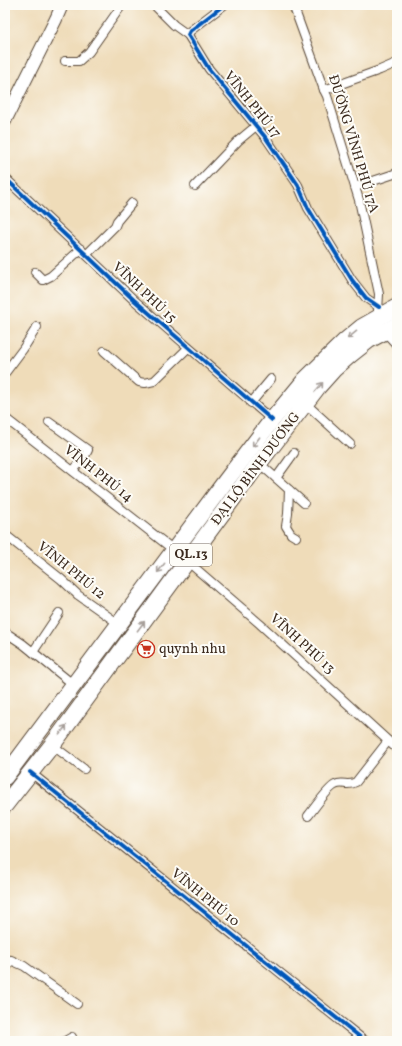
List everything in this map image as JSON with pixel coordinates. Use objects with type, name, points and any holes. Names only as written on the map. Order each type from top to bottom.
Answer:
[{"type":"highway","name":"ĐẠI LỘ BÌNH DƯƠNG","points":[[6,772],[74,685],[272,420],[305,380],[345,341],[378,313],[397,307]]},
{"type":"highway","name":"ĐẠI LỘ BÌNH DƯƠNG","points":[[5,805],[52,745],[259,463],[305,404],[339,365],[369,340],[391,328]]},
{"type":"highway","points":[[175,551],[187,561]]},
{"type":"street","points":[[5,121],[62,5]]},
{"type":"street","points":[[65,61],[79,61],[89,52],[122,5]]},
{"type":"street","points":[[154,5],[188,35],[190,31],[224,5]]},
{"type":"street","name":"ĐƯỜNG VĨNH PHÚ 17A","points":[[293,5],[327,96],[359,200],[379,294],[378,313]]},
{"type":"street","name":"VĨNH PHÚ 17","points":[[188,35],[208,69],[266,138],[298,185],[308,208],[352,280],[378,313]]},
{"type":"street","points":[[324,90],[394,64]]},
{"type":"street","points":[[195,186],[238,141],[256,126]]},
{"type":"street","points":[[355,187],[397,172]]},
{"type":"street","name":"VĨNH PHÚ 15","points":[[5,178],[134,300],[272,420]]},
{"type":"street","points":[[35,272],[43,280],[51,276],[84,252],[115,226],[117,221],[132,202]]},
{"type":"street","points":[[5,373],[37,327]]},
{"type":"street","points":[[391,328],[397,345]]},
{"type":"street","points":[[104,351],[139,382],[145,384],[154,381],[188,348]]},
{"type":"street","points":[[251,403],[271,379]]},
{"type":"street","points":[[305,404],[350,444]]},
{"type":"street","name":"VĨNH PHÚ 14","points":[[5,418],[175,551]]},
{"type":"street","points":[[49,422],[88,450],[85,456],[72,471]]},
{"type":"street","points":[[276,478],[294,453]]},
{"type":"street","points":[[259,463],[304,503]]},
{"type":"street","points":[[289,490],[286,526],[291,534],[296,537]]},
{"type":"street","name":"VĨNH PHÚ 12","points":[[8,537],[61,579],[78,595],[119,624]]},
{"type":"street","name":"VĨNH PHÚ 13","points":[[187,561],[260,624],[397,749]]},
{"type":"street","points":[[33,652],[59,613]]},
{"type":"street","points":[[5,632],[74,685]]},
{"type":"street","points":[[308,816],[333,786],[340,784],[351,785],[356,782],[388,741]]},
{"type":"street","points":[[52,745],[84,769]]},
{"type":"street","name":"VĨNH PHÚ 10","points":[[30,772],[365,1041]]},
{"type":"street","points":[[5,970],[8,958],[24,966],[77,1004]]},
{"type":"cycle path","points":[[224,5],[190,31],[188,35],[209,69],[266,138],[298,185],[308,208],[352,280],[366,298],[379,307]]},
{"type":"cycle path","points":[[5,178],[134,300],[272,420]]},
{"type":"cycle path","points":[[30,772],[365,1041]]},
{"type":"place","name":"quynh nhu","points":[[146,649]]}]
